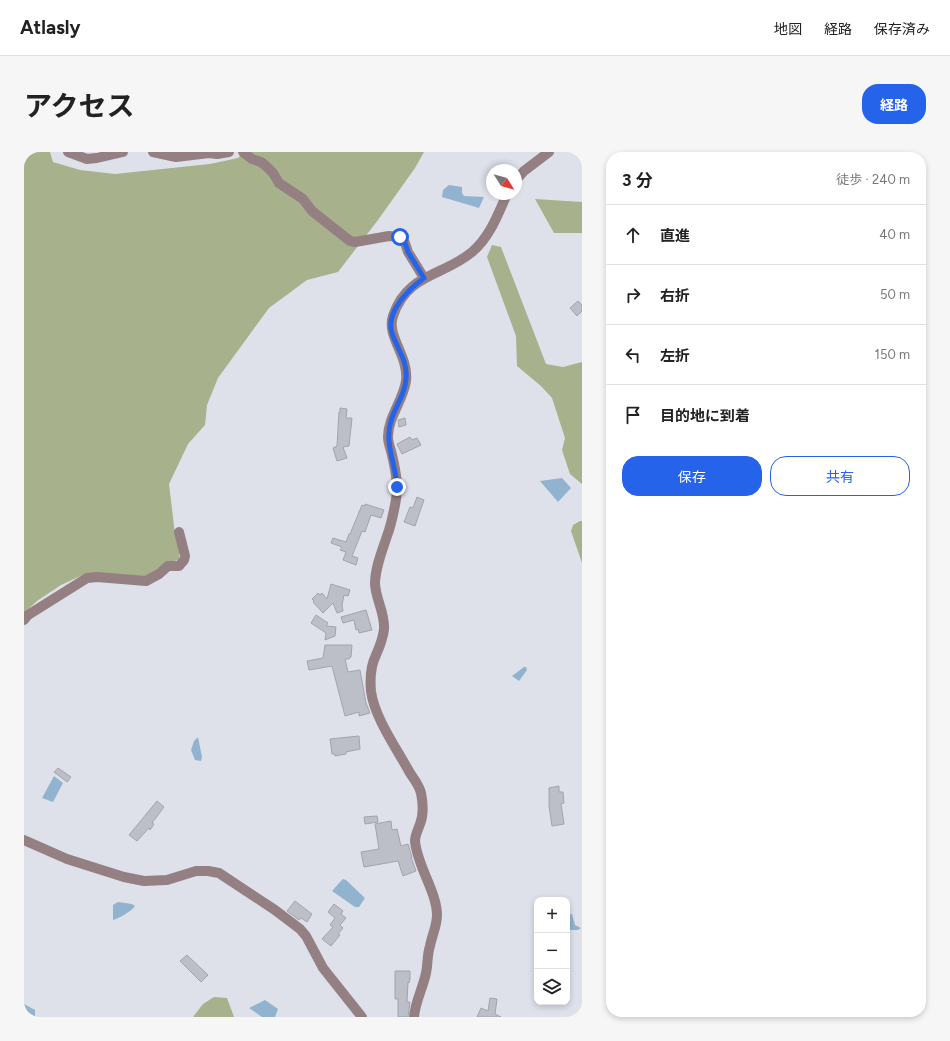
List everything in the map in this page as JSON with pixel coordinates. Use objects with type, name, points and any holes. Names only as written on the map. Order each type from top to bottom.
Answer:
[{"type":"street","points":[[68,152],[87,159],[123,152]]},
{"type":"street","points":[[153,152],[176,157],[229,152]]},
{"type":"street","points":[[243,152],[252,159],[261,162],[266,166],[273,173],[279,183],[303,199],[312,210],[350,241],[355,242],[390,236],[400,237],[405,243],[408,252],[424,278]]},
{"type":"street","points":[[522,173],[549,152]]},
{"type":"street","points":[[414,1017],[426,974],[430,945],[437,924],[437,907],[416,850],[415,836],[423,812],[420,788],[380,721],[371,692],[373,663],[380,648],[384,632],[384,621],[375,587],[376,576],[379,560],[388,535],[397,492],[397,484],[388,438],[391,420],[403,394],[406,380],[405,364],[392,332],[392,321],[398,306],[406,293],[414,286],[424,278],[458,262],[471,254],[489,231],[504,200]]},
{"type":"street","points":[[24,620],[28,615],[87,578],[97,576],[146,581],[159,574],[168,566],[179,566],[184,560],[185,556],[180,532]]},
{"type":"street","points":[[24,840],[67,859],[124,877],[144,880],[167,880],[196,871],[219,873],[275,910],[300,929],[306,936],[323,968],[362,1017]]},
{"type":"green space","points":[[24,152],[50,152],[53,162],[80,170],[115,174],[210,164],[238,158],[244,152],[424,152],[415,168],[378,220],[338,272],[307,280],[269,308],[218,378],[207,405],[205,425],[188,444],[169,484],[175,534],[179,545],[179,559],[164,566],[145,579],[87,573],[61,585],[37,601],[24,613]]},
{"type":"green space","points":[[535,199],[582,202],[582,233],[554,233]]},
{"type":"green space","points":[[492,245],[501,247],[546,364],[563,367],[582,362],[582,484],[570,474],[562,450],[565,438],[552,398],[541,386],[517,366],[516,336],[487,257]]},
{"type":"green space","points":[[582,521],[582,563],[571,531],[573,525]]},
{"type":"green space","points":[[214,997],[227,998],[234,1017],[193,1017],[203,1004]]},
{"type":"water","points":[[449,185],[462,187],[462,193],[464,196],[484,197],[479,208],[442,197],[443,190]]},
{"type":"water","points":[[562,478],[571,488],[558,502],[540,481]]},
{"type":"water","points":[[526,667],[527,670],[519,681],[512,676]]},
{"type":"water","points":[[198,737],[202,757],[201,761],[195,760],[191,750],[194,741]]},
{"type":"water","points":[[54,776],[63,783],[53,802],[42,798]]},
{"type":"water","points":[[343,879],[346,880],[365,898],[359,907],[355,907],[332,891]]},
{"type":"water","points":[[118,902],[132,904],[135,906],[125,914],[113,920],[113,905]]},
{"type":"water","points":[[570,914],[572,914],[575,925],[581,928],[578,930],[570,930]]},
{"type":"water","points":[[265,1000],[278,1009],[275,1017],[262,1017],[249,1008]]},
{"type":"water","points":[[24,1004],[35,1010],[35,1016],[24,1017]]},
{"type":"building","points":[[578,301],[582,305],[582,311],[577,316],[570,308]]},
{"type":"building","points":[[340,408],[347,409],[346,418],[352,418],[349,446],[343,447],[347,458],[337,461],[333,448],[337,446]]},
{"type":"building","points":[[405,418],[406,425],[399,427],[398,420]]},
{"type":"building","points":[[410,437],[412,440],[417,438],[421,445],[402,454],[397,444]]},
{"type":"building","points":[[417,497],[424,500],[415,526],[404,522],[410,507],[413,508]]},
{"type":"building","points":[[365,504],[384,510],[381,518],[371,515],[365,532],[362,531],[352,556],[358,558],[356,565],[343,560],[346,552],[340,550],[342,547],[331,543],[333,538],[346,542],[362,505],[365,506]]},
{"type":"building","points":[[331,584],[350,590],[348,596],[344,595],[342,605],[343,611],[337,613],[333,603],[323,613],[312,599],[318,593],[320,595],[322,593],[327,599]]},
{"type":"building","points":[[366,610],[372,630],[359,633],[358,629],[356,630],[354,620],[343,623],[341,617]]},
{"type":"building","points":[[316,615],[328,623],[326,626],[336,627],[335,636],[325,640],[326,633],[311,623]]},
{"type":"building","points":[[325,645],[352,645],[351,657],[349,659],[345,659],[348,672],[360,670],[366,703],[370,713],[359,716],[359,712],[345,716],[332,666],[309,670],[307,661],[323,658]]},
{"type":"building","points":[[359,736],[360,749],[335,756],[335,754],[332,754],[330,739]]},
{"type":"building","points":[[58,768],[71,777],[67,782],[54,772]]},
{"type":"building","points":[[559,786],[559,792],[563,792],[564,803],[561,804],[564,824],[552,826],[549,806],[549,788]]},
{"type":"building","points":[[157,801],[164,807],[152,823],[154,824],[150,830],[149,828],[137,841],[129,835]]},
{"type":"building","points":[[377,816],[378,822],[365,824],[364,817]]},
{"type":"building","points":[[391,821],[392,830],[397,829],[401,846],[408,844],[416,871],[403,876],[398,861],[364,867],[361,852],[379,849],[375,824]]},
{"type":"building","points":[[295,901],[312,914],[307,922],[301,918],[299,920],[287,911]]},
{"type":"building","points":[[334,904],[343,911],[341,914],[346,918],[340,925],[343,928],[338,934],[340,935],[331,946],[322,939],[333,927],[330,925],[335,918],[328,912]]},
{"type":"building","points":[[187,955],[208,975],[201,982],[180,961]]},
{"type":"building","points":[[395,971],[410,971],[407,1002],[410,1002],[408,1017],[398,1017],[398,999],[395,999]]},
{"type":"building","points":[[490,998],[497,999],[495,1014],[501,1017],[477,1017],[481,1008],[488,1011]]},
{"type":"route","points":[[397,487],[388,438],[391,420],[403,394],[406,372],[402,353],[391,327],[393,315],[406,293],[424,278],[408,252],[405,243],[400,237]]}]
